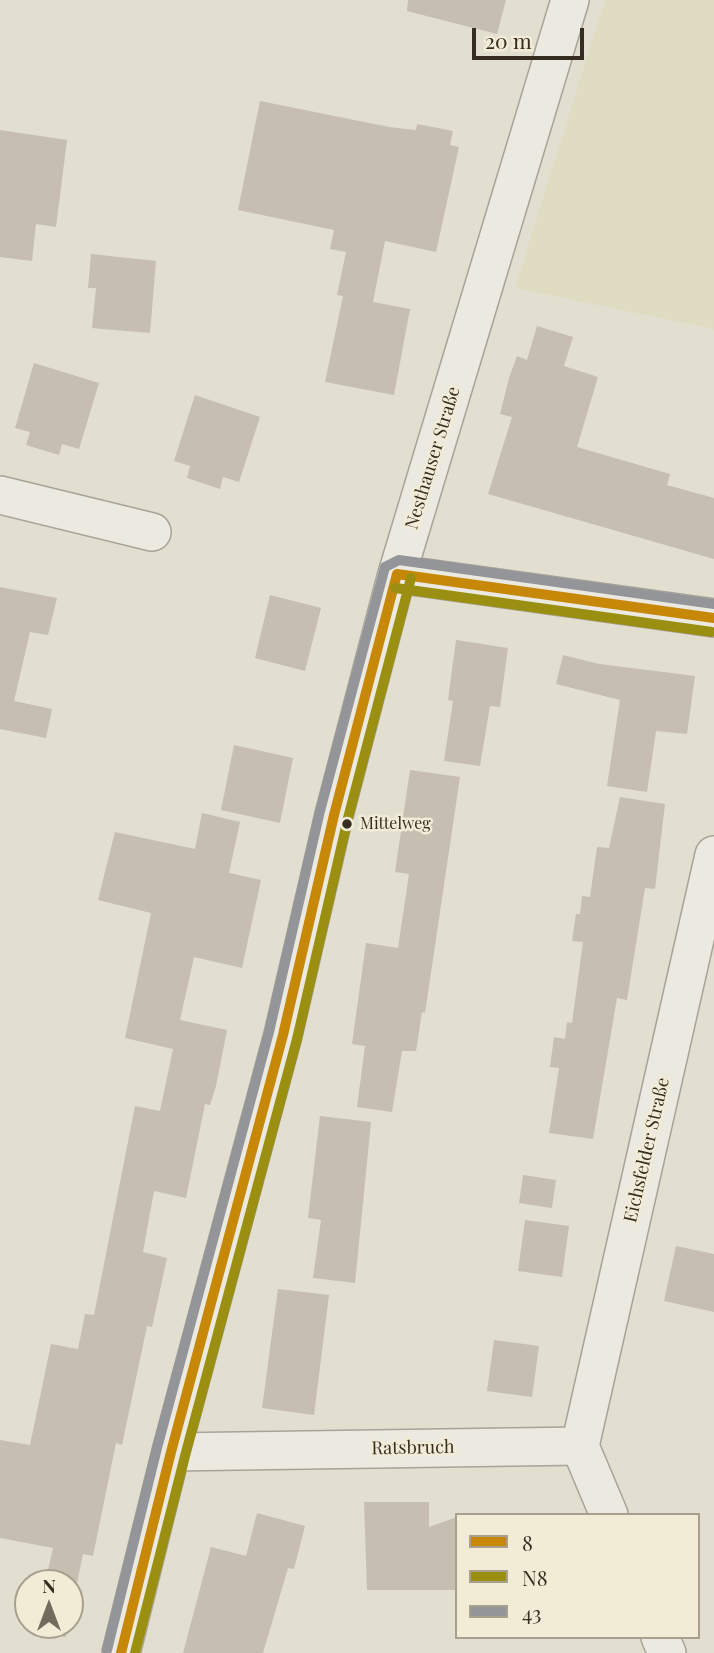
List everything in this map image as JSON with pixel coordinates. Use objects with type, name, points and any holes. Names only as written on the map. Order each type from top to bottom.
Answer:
[{"type":"street","name":"Nesthauser Straße","points":[[121,1653],[171,1452],[284,1035],[334,815],[397,574],[570,0]]},
{"type":"street","points":[[0,495],[152,532]]},
{"type":"street","points":[[397,574],[714,618]]},
{"type":"street","name":"Eichsfelder Straße","points":[[580,1446],[714,855]]},
{"type":"street","points":[[580,1446],[608,1513]]},
{"type":"street","name":"Ratsbruch","points":[[171,1452],[580,1446]]},
{"type":"shaded area","points":[[605,0],[714,0],[714,329],[515,288]]},
{"type":"building","points":[[408,0],[506,0],[497,34],[407,11]]},
{"type":"building","points":[[260,101],[389,127],[416,130],[417,124],[453,131],[450,145],[459,147],[436,252],[385,241],[373,302],[410,309],[394,395],[325,382],[343,296],[337,295],[346,252],[330,249],[334,230],[238,210]]},
{"type":"building","points":[[0,130],[67,140],[56,227],[36,224],[32,261],[0,257]]},
{"type":"building","points":[[91,254],[156,261],[150,333],[92,328],[96,288],[88,288]]},
{"type":"building","points":[[537,326],[573,337],[564,366],[598,377],[577,447],[670,474],[667,485],[714,498],[714,559],[488,494],[512,417],[500,414],[509,378],[517,356],[527,360]]},
{"type":"building","points":[[34,363],[99,383],[79,449],[62,444],[59,455],[26,445],[30,432],[15,428]]},
{"type":"building","points":[[195,395],[260,417],[239,482],[223,477],[220,489],[187,478],[190,466],[174,461]]},
{"type":"building","points":[[0,587],[57,598],[48,635],[30,632],[14,701],[52,709],[46,738],[0,729]]},
{"type":"building","points":[[270,595],[321,608],[305,671],[255,658]]},
{"type":"building","points":[[456,640],[508,648],[500,707],[490,706],[480,766],[444,761],[453,701],[448,700]]},
{"type":"building","points":[[563,655],[599,664],[695,676],[687,734],[656,731],[647,792],[607,786],[620,700],[556,684]]},
{"type":"building","points":[[234,745],[293,758],[280,823],[221,810]]},
{"type":"building","points":[[410,770],[460,777],[425,1013],[422,1012],[416,1051],[402,1051],[392,1112],[357,1107],[365,1046],[352,1044],[366,943],[398,948],[409,874],[395,872]]},
{"type":"building","points":[[620,797],[665,804],[655,889],[645,888],[627,1000],[617,998],[593,1139],[549,1133],[559,1068],[550,1067],[554,1037],[565,1039],[567,1022],[572,1023],[583,942],[572,941],[576,914],[580,914],[582,896],[590,897],[597,847],[609,848]]},
{"type":"building","points":[[202,813],[240,822],[229,873],[261,880],[242,968],[194,957],[180,1020],[227,1030],[216,1086],[210,1105],[205,1104],[186,1198],[154,1191],[143,1252],[167,1258],[152,1327],[147,1326],[122,1445],[116,1443],[93,1556],[83,1554],[80,1569],[48,1569],[53,1548],[0,1538],[0,1440],[30,1445],[51,1344],[78,1349],[85,1314],[94,1315],[135,1106],[160,1111],[173,1049],[125,1038],[151,913],[98,900],[115,832],[195,849]]},
{"type":"building","points":[[320,1116],[371,1122],[355,1283],[313,1278],[321,1220],[308,1218]]},
{"type":"building","points":[[523,1175],[556,1180],[552,1208],[519,1203]]},
{"type":"building","points":[[525,1220],[569,1226],[562,1277],[518,1271]]},
{"type":"building","points":[[676,1246],[714,1254],[714,1312],[664,1301]]},
{"type":"building","points":[[278,1289],[329,1295],[314,1415],[262,1408]]},
{"type":"building","points":[[494,1340],[539,1346],[532,1397],[487,1391]]},
{"type":"building","points":[[364,1502],[429,1502],[429,1527],[455,1518],[455,1590],[367,1590]]},
{"type":"building","points":[[257,1513],[305,1526],[294,1569],[288,1568],[263,1653],[183,1653],[211,1547],[246,1556]]},
{"type":"transit line","name":"43","points":[[107,1650],[157,1448],[269,1032],[320,811],[385,567],[399,560],[714,604]]},
{"type":"transit line","name":"8","points":[[397,574],[714,618]]},
{"type":"transit line","name":"8","points":[[121,1653],[171,1452],[283,1035],[334,815],[397,574]]},
{"type":"transit line","name":"N8","points":[[135,1653],[297,1039],[348,818],[411,578]]},
{"type":"transit line","name":"N8","points":[[395,588],[712,632]]},
{"type":"place","name":"Mittelweg","points":[[347,824]]}]
